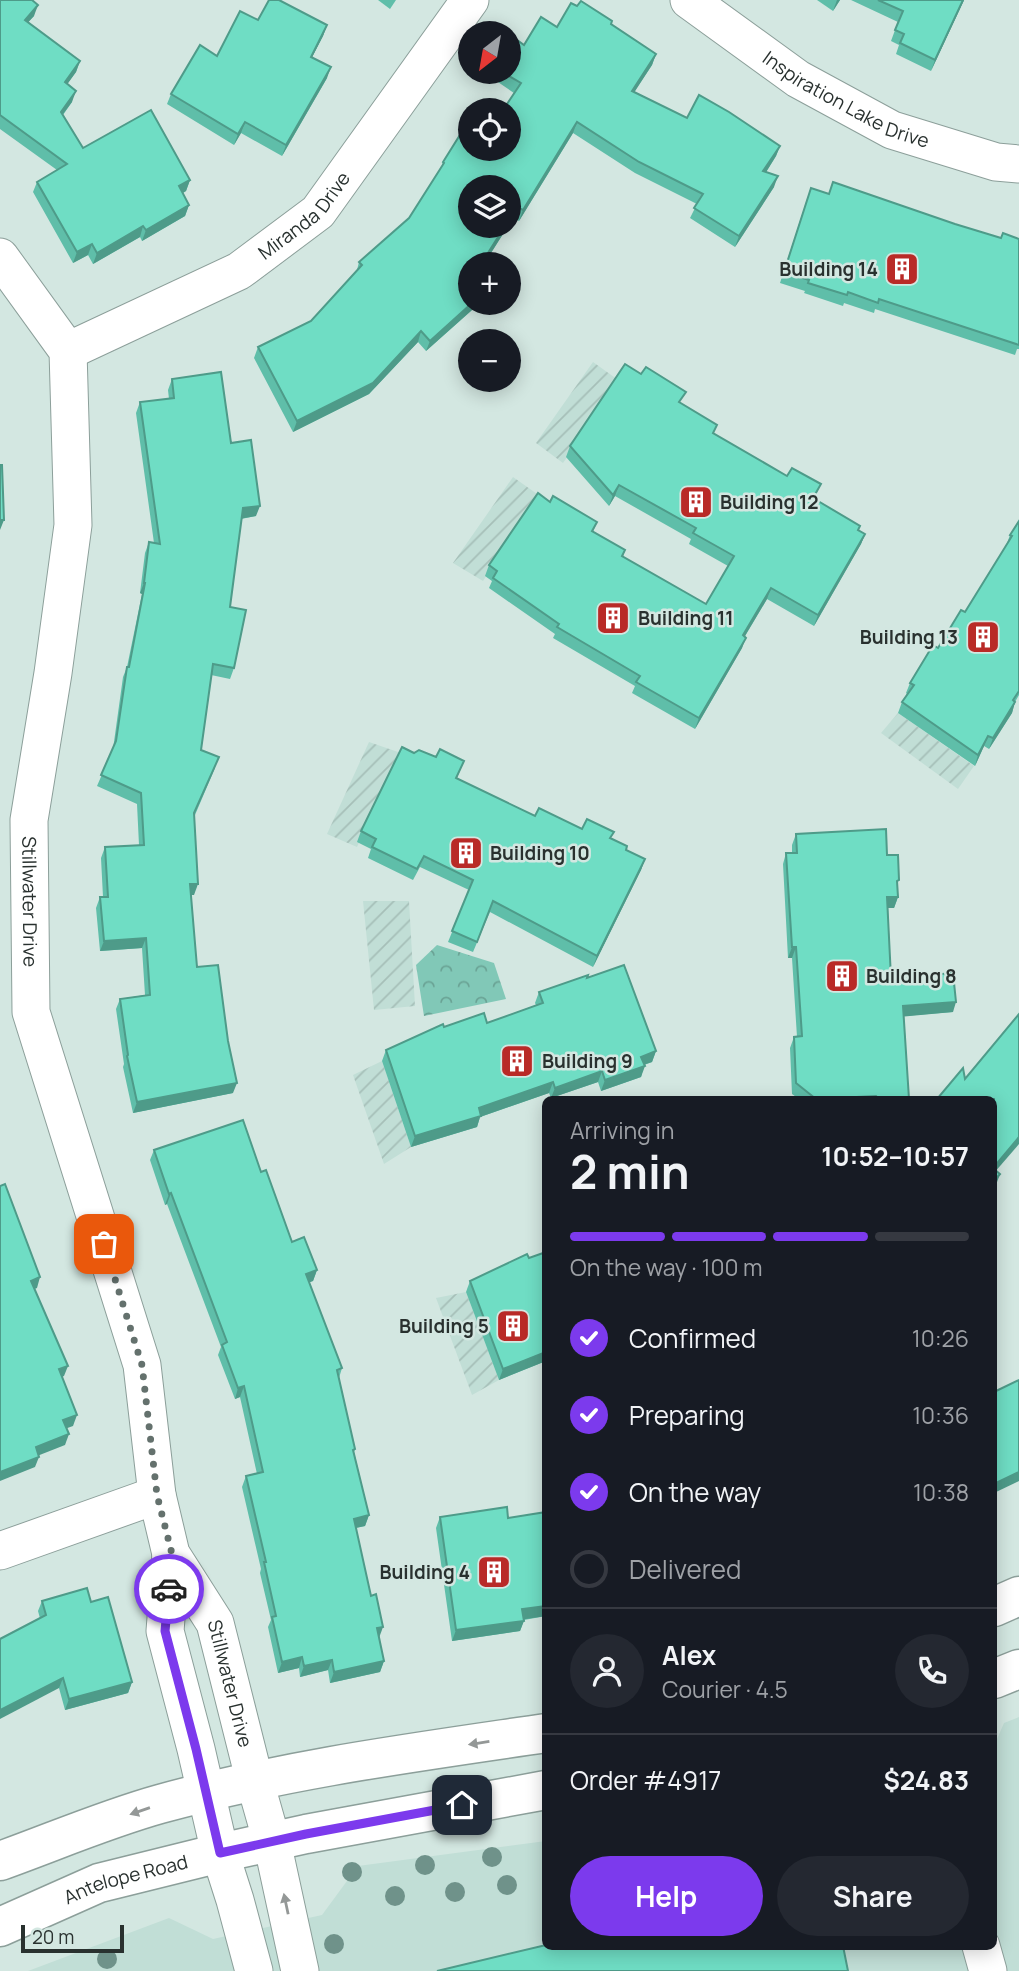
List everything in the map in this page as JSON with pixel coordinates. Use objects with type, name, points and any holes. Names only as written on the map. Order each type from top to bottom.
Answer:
[{"type":"main road","points":[[997,1606],[1019,1597]]},
{"type":"main road","points":[[997,1678],[1019,1669]]},
{"type":"main road","points":[[0,1861],[160,1804],[205,1793],[335,1765],[542,1734]]},
{"type":"main road","name":"Antelope Road","points":[[0,1927],[99,1883],[272,1842],[542,1791]]},
{"type":"street","name":"Miranda Drive","points":[[68,351],[239,271],[318,212],[470,0]]},
{"type":"street","name":"Inspiration Lake Drive","points":[[688,0],[798,79],[892,130],[996,162],[1019,164]]},
{"type":"street","points":[[0,257],[68,351]]},
{"type":"street","name":"Stillwater Drive","points":[[68,351],[73,525],[29,820],[31,1012],[142,1365],[157,1495],[172,1554],[215,1623],[272,1842],[300,1971]]},
{"type":"street","points":[[0,1551],[157,1495]]},
{"type":"street","name":"Stillwater Drive","points":[[172,1554],[165,1631],[220,1853],[254,1971]]},
{"type":"street","points":[[982,1950],[988,1971]]},
{"type":"shaded area","points":[[593,362],[621,382],[563,463],[536,443]]},
{"type":"shaded area","points":[[513,477],[540,496],[483,581],[453,563]]},
{"type":"shaded area","points":[[898,713],[974,766],[958,789],[881,733]]},
{"type":"shaded area","points":[[369,742],[401,753],[357,847],[327,834]]},
{"type":"shaded area","points":[[363,901],[409,901],[415,1006],[374,1010]]},
{"type":"shaded area","points":[[382,1061],[411,1147],[384,1164],[353,1075]]},
{"type":"shaded area","points":[[466,1292],[499,1380],[472,1395],[436,1298]]},
{"type":"shaded area","points":[[1019,1717],[1019,1971],[28,1971],[169,1918],[213,1939],[322,1915],[358,1866],[542,1842],[542,1950],[997,1950],[997,1739],[1004,1723]]},
{"type":"green space","points":[[437,945],[494,963],[506,999],[424,1016],[416,965]]},
{"type":"building","points":[[0,0],[32,0],[38,5],[25,20],[80,61],[65,82],[76,91],[61,112],[83,148],[151,110],[190,180],[179,186],[189,205],[146,230],[143,226],[97,253],[92,244],[77,252],[37,182],[67,164],[0,115]]},
{"type":"building","points":[[269,0],[279,0],[327,25],[311,57],[331,67],[286,145],[245,122],[238,134],[171,94],[200,45],[217,56],[240,11],[258,20]]},
{"type":"building","points":[[878,0],[963,0],[935,60],[900,43],[904,34],[895,30],[903,11]]},
{"type":"building","points":[[581,1],[656,54],[632,91],[687,118],[699,95],[780,146],[763,171],[778,176],[739,236],[694,208],[703,194],[639,162],[577,122],[523,210],[521,175],[458,175],[458,238],[497,238],[489,252],[458,252],[459,315],[430,341],[421,331],[373,383],[297,421],[258,347],[311,321],[362,265],[359,262],[409,218],[458,138],[458,161],[521,161],[521,98],[511,98],[522,84],[522,44],[524,45],[541,17],[557,27],[571,3],[577,6]]},
{"type":"building","name":"Building 14","points":[[833,182],[955,224],[1001,238],[1003,233],[1019,239],[1019,345],[879,299],[878,303],[848,292],[847,295],[808,283],[809,280],[784,272],[811,188],[829,194]]},
{"type":"building","points":[[625,364],[641,374],[646,367],[686,392],[679,402],[717,425],[713,433],[787,476],[792,468],[821,484],[813,498],[860,526],[858,530],[865,534],[818,615],[771,588],[743,635],[746,638],[699,718],[636,682],[640,676],[557,627],[559,624],[493,578],[497,571],[489,565],[538,493],[550,502],[553,496],[597,522],[592,531],[625,550],[622,556],[706,604],[734,556],[693,533],[696,528],[619,485],[613,495],[570,446]]},
{"type":"building","points":[[221,372],[231,443],[251,440],[260,506],[243,508],[230,607],[246,610],[234,668],[213,664],[201,750],[219,757],[194,813],[198,884],[190,884],[197,967],[218,965],[228,1041],[237,1083],[137,1102],[127,1056],[120,999],[150,995],[146,938],[104,941],[100,897],[108,897],[105,847],[144,845],[141,793],[101,775],[116,741],[127,667],[145,583],[149,542],[160,544],[140,402],[174,398],[172,379]]},
{"type":"building","points":[[2,465],[4,520],[0,520]]},
{"type":"building","name":"Building 13","points":[[1019,521],[1019,691],[993,738],[988,736],[978,755],[902,702],[914,685],[910,683],[933,645],[938,648],[961,610],[965,612]]},
{"type":"building","name":"Building 10","points":[[402,747],[414,753],[419,750],[436,757],[440,749],[464,761],[456,778],[535,816],[539,808],[582,829],[587,819],[614,832],[610,838],[645,859],[597,956],[493,901],[477,942],[452,931],[473,880],[424,856],[417,869],[372,847],[376,839],[361,831]]},
{"type":"building","name":"Building 8","points":[[886,829],[887,855],[898,855],[899,880],[898,897],[887,897],[891,978],[953,973],[956,1002],[903,1006],[909,1096],[812,1096],[796,1083],[794,1037],[802,1036],[796,947],[792,947],[786,853],[797,853],[796,834]]},
{"type":"building","name":"Building 9","points":[[624,965],[656,1051],[641,1057],[645,1066],[605,1080],[602,1071],[555,1088],[553,1082],[479,1108],[481,1116],[415,1136],[386,1050],[443,1024],[444,1027],[484,1013],[487,1023],[543,1003],[539,992]]},
{"type":"building","points":[[1019,1014],[1019,1137],[997,1163],[997,1096],[940,1096],[963,1068],[965,1079]]},
{"type":"building","points":[[243,1120],[261,1172],[266,1170],[292,1242],[304,1237],[317,1270],[306,1274],[342,1368],[337,1370],[369,1515],[354,1519],[371,1596],[376,1594],[383,1627],[377,1628],[384,1661],[334,1672],[332,1660],[304,1666],[302,1657],[282,1662],[272,1617],[276,1616],[266,1562],[246,1476],[263,1472],[244,1386],[238,1388],[222,1345],[227,1342],[154,1150]]},
{"type":"building","points":[[5,1184],[40,1277],[31,1281],[68,1366],[59,1369],[77,1415],[63,1420],[69,1434],[36,1447],[39,1457],[0,1472],[0,1186]]},
{"type":"building","name":"Building 5","points":[[542,1253],[542,1354],[503,1369],[470,1281],[527,1254],[529,1258]]},
{"type":"building","points":[[1019,1380],[1019,1472],[997,1483],[997,1391]]},
{"type":"building","name":"Building 4","points":[[507,1507],[508,1518],[542,1513],[542,1606],[522,1609],[524,1621],[456,1630],[440,1517]]},
{"type":"building","points":[[87,1588],[91,1602],[108,1597],[132,1682],[69,1699],[63,1678],[0,1710],[0,1639],[46,1615],[42,1601]]},
{"type":"building","points":[[542,1946],[542,1950],[844,1950],[848,1971],[437,1971]]},
{"type":"way so far","points":[[104,1244],[142,1365],[157,1495],[172,1554],[169,1589]]},
{"type":"place","name":"Building 14","points":[[902,269]]},
{"type":"place","name":"Building 12","points":[[696,502]]},
{"type":"place","name":"Building 11","points":[[613,618]]},
{"type":"place","name":"Building 13","points":[[983,637]]},
{"type":"place","name":"Building 10","points":[[466,853]]},
{"type":"place","name":"Building 8","points":[[842,976]]},
{"type":"place","name":"Building 9","points":[[517,1061]]},
{"type":"place","name":"Building 5","points":[[513,1326]]},
{"type":"place","name":"Building 4","points":[[494,1572]]},
{"type":"route","points":[[169,1589],[165,1631],[220,1853],[462,1805]]}]
